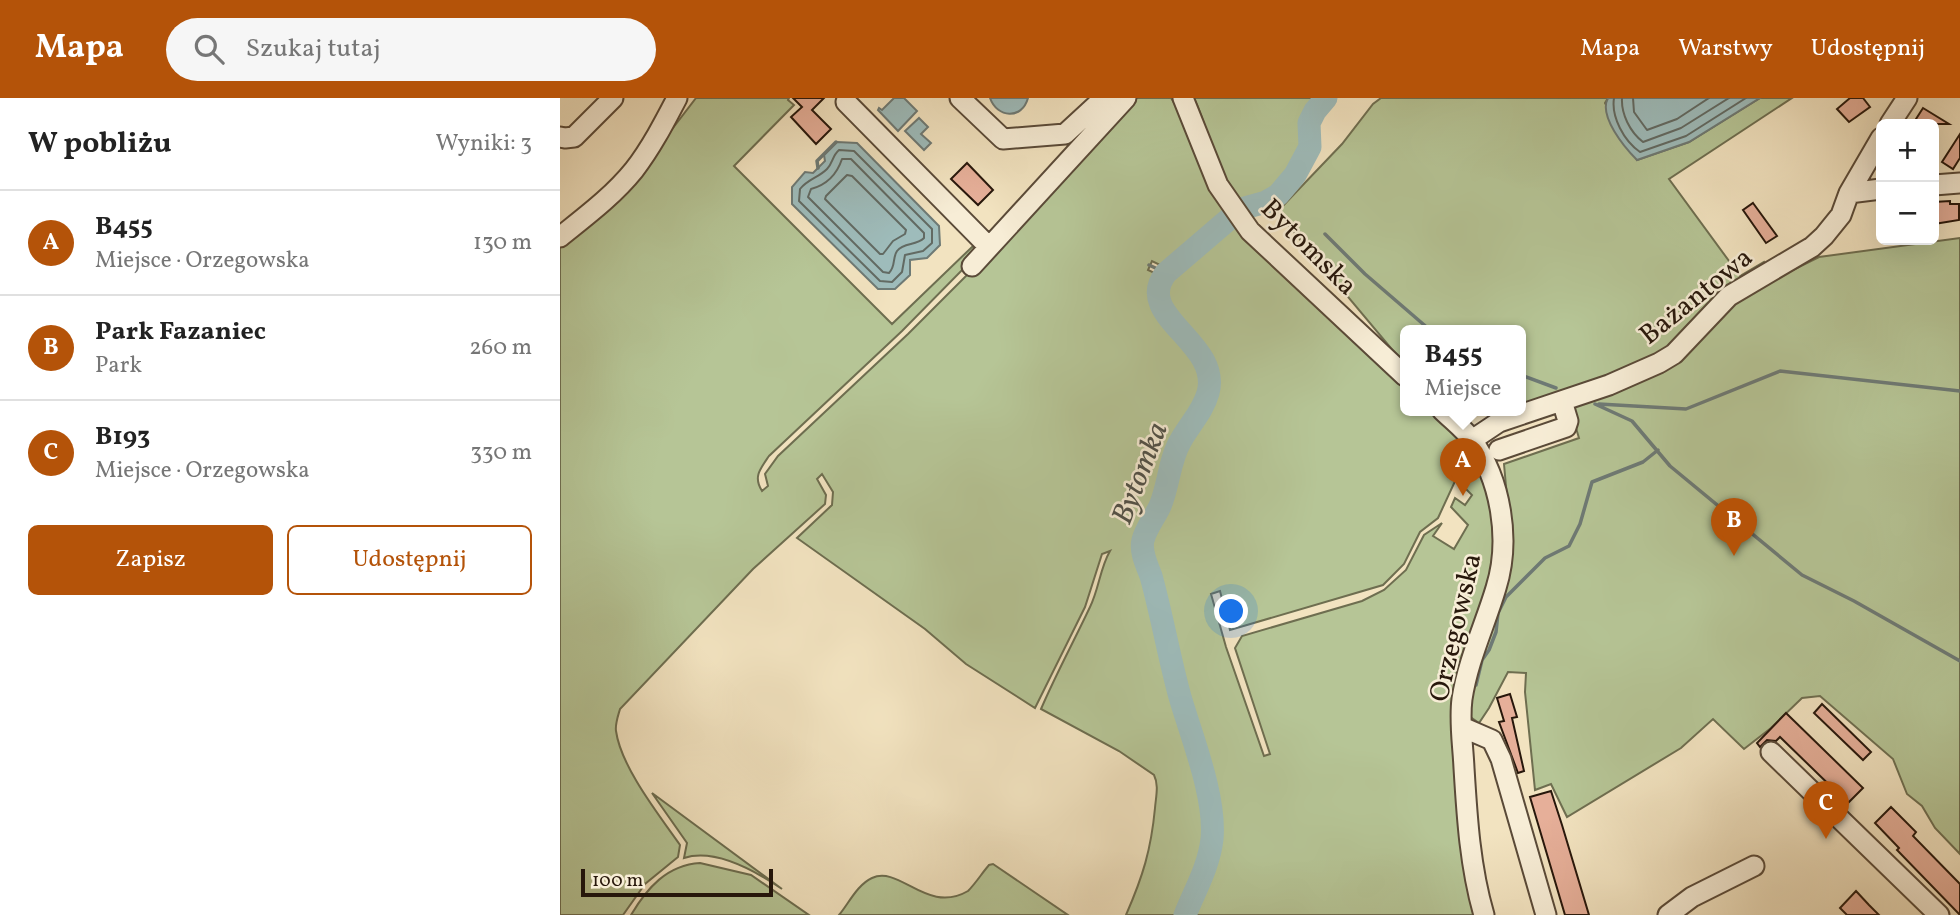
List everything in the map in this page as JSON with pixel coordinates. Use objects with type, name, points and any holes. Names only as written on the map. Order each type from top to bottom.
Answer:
[{"type":"street","points":[[560,136],[574,136],[613,98]]},
{"type":"street","points":[[560,237],[599,206],[632,172],[653,143],[677,98]]},
{"type":"street","points":[[964,100],[1003,139],[1065,134],[1104,98]]},
{"type":"street","points":[[972,266],[1126,98]]},
{"type":"street","name":"Bytomska","points":[[1183,98],[1218,185],[1250,231],[1400,371]]},
{"type":"street","points":[[1893,119],[1907,98]]},
{"type":"street","points":[[846,102],[989,247]]},
{"type":"street","name":"Bażantowa","points":[[1526,413],[1609,385],[1674,354],[1729,296],[1812,247],[1824,236],[1841,215],[1849,193],[1876,147]]},
{"type":"street","points":[[1939,185],[1960,183]]},
{"type":"street","points":[[1849,193],[1876,190]]},
{"type":"street","points":[[1499,450],[1566,427],[1569,421],[1562,401]]},
{"type":"street","name":"Orzegowska","points":[[1448,416],[1472,440],[1490,473],[1501,515],[1502,554],[1496,589],[1466,674],[1462,703],[1469,838],[1484,915]]},
{"type":"street","name":"Bażantowa","points":[[1472,440],[1499,422],[1517,416]]},
{"type":"street","points":[[1462,727],[1492,740],[1501,759],[1546,915]]},
{"type":"street","points":[[1771,752],[1939,915]]},
{"type":"street","points":[[1668,915],[1692,897],[1754,866]]},
{"type":"green space","points":[[696,98],[789,98],[794,105],[734,166],[892,324],[973,246],[976,251],[973,259],[902,331],[769,456],[758,477],[762,491],[768,486],[765,474],[778,456],[908,334],[990,252],[1132,98],[1171,98],[1180,112],[1230,211],[1169,264],[1162,266],[1152,261],[1148,270],[1159,275],[1153,287],[1157,309],[1199,359],[1205,382],[1201,402],[1172,451],[1161,496],[1134,552],[1134,558],[1148,571],[1174,682],[1200,768],[1208,805],[1208,849],[1183,915],[1126,915],[1149,850],[1157,791],[1154,775],[1119,751],[1041,709],[1093,600],[1110,551],[1102,554],[1085,607],[1035,708],[966,664],[925,629],[797,538],[832,505],[833,492],[822,474],[817,479],[826,495],[825,504],[753,569],[620,709],[616,728],[619,745],[642,790],[680,845],[678,857],[645,884],[623,915],[560,915],[560,241],[646,163]]},
{"type":"green space","points":[[1194,98],[1320,98],[1306,122],[1305,148],[1285,183],[1264,198],[1240,205],[1219,167]]},
{"type":"green space","points":[[1381,98],[1608,98],[1605,103],[1637,160],[1689,142],[1760,98],[1792,98],[1669,179],[1740,276],[1764,262],[1773,280],[1819,257],[1908,245],[1939,245],[1939,241],[1960,238],[1960,854],[1935,828],[1922,806],[1907,794],[1893,759],[1820,696],[1802,698],[1744,749],[1713,719],[1681,748],[1567,817],[1551,784],[1535,790],[1525,692],[1526,673],[1508,672],[1479,723],[1469,716],[1470,697],[1510,531],[1504,464],[1579,438],[1570,408],[1577,386],[1526,403],[1526,325],[1400,325],[1400,359],[1277,212],[1342,144],[1373,104]]},
{"type":"green space","points":[[1233,220],[1400,379],[1400,416],[1438,416],[1476,457],[1456,479],[1438,518],[1420,532],[1404,564],[1383,585],[1230,630],[1220,591],[1211,594],[1226,647],[1264,756],[1270,754],[1235,648],[1242,636],[1362,601],[1384,590],[1406,570],[1424,535],[1442,523],[1433,536],[1454,549],[1468,525],[1451,507],[1455,498],[1465,505],[1472,495],[1461,484],[1480,460],[1499,545],[1464,672],[1482,915],[1187,915],[1210,859],[1214,839],[1213,819],[1207,774],[1170,647],[1149,557],[1149,540],[1174,488],[1181,454],[1208,411],[1215,380],[1209,358],[1190,331],[1170,310],[1164,298],[1163,291],[1170,276],[1194,258]]},
{"type":"green space","points":[[652,793],[782,889],[735,863],[709,856],[684,858],[687,843]]},
{"type":"green space","points":[[700,863],[751,875],[809,915],[631,915],[651,887],[668,873]]},
{"type":"green space","points":[[993,864],[1068,915],[839,915],[858,890],[872,878],[893,878],[927,894],[953,897],[968,891],[989,865]]},
{"type":"water","points":[[894,98],[904,98],[917,111],[898,131],[878,110],[882,110]]},
{"type":"water","points":[[990,98],[1028,98],[1021,110],[1009,114],[998,110]]},
{"type":"water","points":[[1608,98],[1760,98],[1689,142],[1637,160],[1620,140],[1610,122],[1606,105]]},
{"type":"water","points":[[919,118],[928,127],[921,134],[931,143],[924,150],[905,131]]},
{"type":"water","points":[[837,142],[857,143],[939,226],[940,245],[927,258],[910,260],[910,275],[895,289],[878,289],[792,204],[792,187],[805,172],[813,173],[825,161],[824,155]]},
{"type":"building","points":[[793,98],[824,98],[812,110],[831,129],[816,144],[791,117],[802,107]]},
{"type":"building","points":[[1850,98],[1863,98],[1870,107],[1849,122],[1837,109]]},
{"type":"building","points":[[1923,108],[1949,124],[1939,124],[1939,119],[1916,119]]},
{"type":"building","points":[[1960,134],[1960,158],[1953,169],[1942,162]]},
{"type":"building","points":[[967,163],[993,190],[978,205],[951,179]]},
{"type":"building","points":[[1939,202],[1959,204],[1959,220],[1939,223]]},
{"type":"building","points":[[1753,203],[1777,236],[1766,243],[1743,210]]},
{"type":"building","points":[[1510,694],[1517,717],[1512,718],[1524,771],[1518,773],[1499,722],[1504,721],[1497,698]]},
{"type":"building","points":[[1822,704],[1871,752],[1863,760],[1814,713]]},
{"type":"building","points":[[1786,713],[1863,788],[1848,803],[1780,737],[1776,741],[1767,740],[1760,747],[1757,743]]},
{"type":"building","points":[[1551,791],[1589,915],[1565,915],[1530,797]]},
{"type":"building","points":[[1891,807],[1916,832],[1913,836],[1960,884],[1960,915],[1897,850],[1899,848],[1875,823]]},
{"type":"building","points":[[1856,891],[1879,915],[1847,915],[1840,908]]},
{"type":"waterway","name":"Bytomka","points":[[1241,209],[1266,202],[1278,195],[1295,175],[1310,147],[1309,123],[1326,98]]},
{"type":"waterway","points":[[818,168],[817,161],[836,142]]},
{"type":"waterway","name":"Bytomka","points":[[1185,915],[1210,849],[1210,805],[1142,545],[1163,498],[1177,448],[1200,412],[1208,393],[1209,375],[1203,359],[1168,316],[1160,303],[1159,288],[1166,273],[1229,219]]},
{"type":"waterway","points":[[1325,234],[1365,274],[1424,325]]},
{"type":"waterway","points":[[1149,265],[1166,273]]},
{"type":"waterway","points":[[1599,404],[1686,409],[1780,371],[1960,391]]},
{"type":"waterway","points":[[1526,377],[1556,388]]},
{"type":"waterway","points":[[1595,404],[1632,421],[1670,466],[1802,575],[1960,661]]},
{"type":"waterway","points":[[1476,685],[1482,660],[1496,632],[1498,613],[1506,597],[1545,558],[1569,546],[1580,524],[1592,482],[1643,462],[1658,450]]},
{"type":"place","name":"B455","points":[[1463,496]]},
{"type":"place","name":"Park Fazaniec","points":[[1734,556]]},
{"type":"place","name":"B193","points":[[1826,839]]}]
